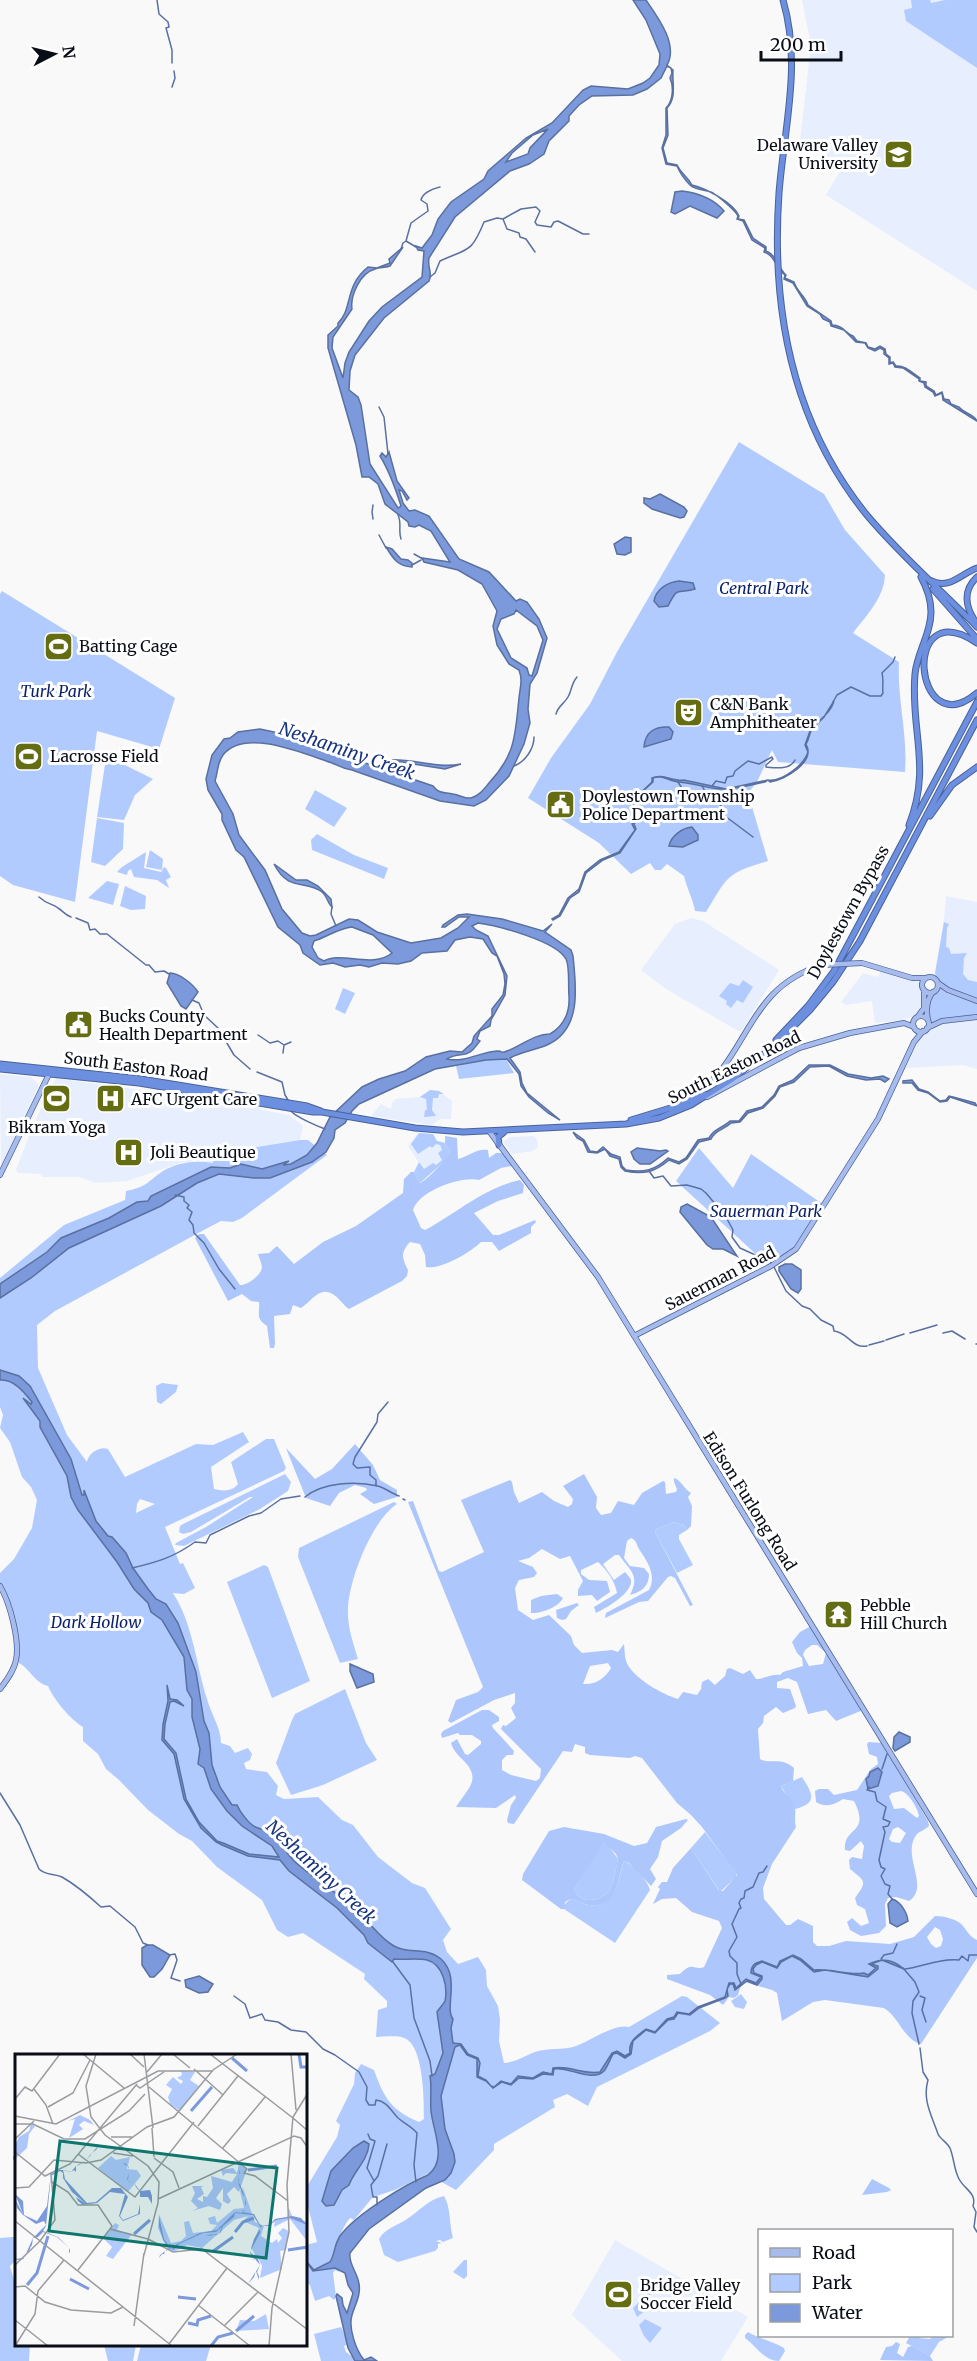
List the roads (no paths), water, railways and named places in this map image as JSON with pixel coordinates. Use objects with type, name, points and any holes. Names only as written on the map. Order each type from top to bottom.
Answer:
[{"type":"highway","points":[[783,0],[790,29],[793,73],[781,168],[778,281],[788,352],[800,393],[812,425],[846,487],[867,515],[917,569],[977,641]]},
{"type":"highway","points":[[923,576],[934,583],[945,584],[977,568]]},
{"type":"highway","points":[[898,852],[914,813],[921,780],[915,679],[918,659],[929,628],[931,609],[926,588],[917,569]]},
{"type":"highway","points":[[923,576],[977,626]]},
{"type":"highway","points":[[977,577],[969,588],[966,599],[977,626]]},
{"type":"highway","points":[[977,641],[958,633],[942,634],[934,638],[927,647],[923,666],[928,688],[940,700],[960,703],[977,693]]},
{"type":"highway","name":"Doylestown Bypass","points":[[774,1045],[808,1006],[834,971],[977,702]]},
{"type":"highway","name":"Doylestown Bypass","points":[[691,1105],[730,1080],[774,1045],[817,1002],[841,970],[860,941],[977,720]]},
{"type":"highway","points":[[915,838],[946,793],[960,778],[977,767]]},
{"type":"highway","name":"Doylestown Bypass","points":[[664,1110],[707,1091],[759,1058]]},
{"type":"highway","points":[[0,1064],[50,1071]]},
{"type":"highway","points":[[0,1069],[50,1071]]},
{"type":"highway","name":"South Easton Road","points":[[50,1071],[188,1086],[307,1106],[362,1119],[442,1131],[489,1131],[645,1121],[691,1105]]},
{"type":"highway","name":"South Easton Road","points":[[600,1125],[645,1117],[664,1110]]},
{"type":"highway","points":[[499,1145],[499,1136],[508,1130]]},
{"type":"main road","name":"South Easton Road","points":[[664,1110],[696,1094],[709,1083],[719,1072],[768,998],[793,978],[822,965],[862,963],[912,978],[926,978]]},
{"type":"main road","points":[[914,1042],[913,1021],[924,1008],[922,983],[926,978],[933,977],[948,990],[977,1001]]},
{"type":"main road","points":[[925,1030],[929,996],[937,988],[938,983]]},
{"type":"main road","points":[[924,990],[933,992]]},
{"type":"main road","points":[[918,1016],[924,1016],[927,1020]]},
{"type":"main road","points":[[914,1042],[925,1030],[942,1021],[977,1017]]},
{"type":"main road","name":"South Easton Road","points":[[691,1105],[785,1054],[812,1043],[850,1033],[906,1023],[918,1031],[925,1030]]},
{"type":"main road","name":"Sauerman Road","points":[[634,1336],[771,1266],[796,1249],[878,1119],[914,1042]]},
{"type":"main road","points":[[0,1175],[50,1071]]},
{"type":"main road","name":"Edison Furlong Road","points":[[489,1131],[591,1268],[977,1894]]},
{"type":"main road","points":[[0,1586],[12,1617],[17,1652],[14,1666],[0,1689]]},
{"type":"water","points":[[633,0],[646,0],[661,22],[669,40],[670,57],[667,65],[670,68],[667,66],[661,78],[647,89],[633,95],[592,96],[579,105],[569,116],[569,121],[549,141],[544,154],[529,164],[510,171],[455,217],[429,258],[429,281],[384,318],[355,355],[350,371],[349,390],[358,397],[361,405],[370,464],[398,508],[401,506],[390,475],[380,456],[382,453],[386,457],[389,452],[397,481],[409,498],[407,500],[399,490],[403,503],[409,511],[415,510],[429,516],[459,559],[489,572],[516,601],[520,599],[527,602],[539,619],[547,638],[537,673],[530,684],[528,709],[530,723],[524,744],[509,776],[486,800],[474,806],[440,801],[291,749],[260,743],[245,743],[233,747],[223,755],[215,781],[233,814],[239,835],[265,870],[282,909],[302,933],[310,936],[316,935],[349,919],[358,920],[377,932],[411,943],[441,938],[458,928],[469,917],[459,917],[442,927],[458,915],[467,914],[502,919],[543,931],[552,924],[545,932],[571,950],[573,956],[575,993],[572,1017],[560,1037],[540,1048],[510,1058],[520,1072],[527,1093],[560,1120],[529,1097],[521,1086],[519,1074],[507,1059],[486,1060],[435,1069],[359,1104],[345,1123],[335,1130],[334,1138],[326,1152],[312,1162],[270,1178],[219,1174],[197,1183],[161,1206],[69,1248],[31,1278],[0,1298],[0,1284],[47,1252],[61,1238],[109,1218],[137,1202],[148,1201],[151,1196],[211,1167],[230,1168],[241,1164],[262,1169],[289,1161],[283,1165],[291,1164],[307,1155],[317,1143],[330,1117],[362,1087],[405,1071],[426,1057],[450,1051],[462,1052],[472,1043],[474,1036],[492,1016],[492,1009],[503,995],[504,974],[497,956],[492,953],[483,939],[470,937],[455,940],[447,951],[422,953],[411,961],[398,964],[382,963],[369,967],[360,965],[345,967],[333,963],[320,965],[303,953],[300,945],[278,927],[244,857],[236,850],[222,820],[222,814],[208,790],[206,779],[212,755],[224,739],[238,732],[260,729],[297,737],[336,753],[433,786],[440,792],[467,798],[474,797],[481,792],[505,763],[515,734],[521,681],[519,670],[509,664],[497,645],[493,626],[497,611],[482,584],[458,570],[424,562],[422,558],[450,562],[431,531],[419,525],[409,526],[408,522],[385,504],[378,484],[369,477],[362,477],[356,445],[328,348],[328,335],[338,326],[343,317],[352,289],[360,274],[368,267],[377,268],[365,275],[357,286],[352,309],[333,337],[332,348],[343,378],[349,352],[369,321],[382,307],[422,277],[424,251],[418,250],[416,246],[422,248],[432,235],[438,219],[451,202],[484,179],[488,171],[526,138],[552,123],[583,90],[591,86],[628,89],[650,78],[659,65],[660,54],[646,20]],"holes":[[[548,129],[530,148],[528,154],[506,162],[512,153],[533,135]],[[516,610],[537,626],[543,640],[532,676],[529,675],[527,668],[511,658],[497,629],[501,619],[514,614]],[[478,923],[539,940],[560,952],[566,959],[569,1007],[565,1018],[550,1034],[533,1038],[512,1049],[460,1060],[447,1059],[473,1050],[480,1041],[477,1039],[480,1031],[490,1026],[505,995],[507,976],[488,936],[472,926]],[[352,927],[373,935],[392,953],[376,960],[331,958],[324,961],[318,958],[312,947],[314,941]]]},
{"type":"water","points":[[671,68],[673,70],[673,95],[667,108],[668,135],[663,148],[667,163],[677,165],[692,185],[708,191],[692,187],[677,166],[666,164],[662,148],[666,135],[666,108],[672,94],[670,78]]},
{"type":"water","points":[[682,191],[705,197],[724,211],[717,218],[690,206],[675,214],[671,212],[675,192]]},
{"type":"water","points":[[716,195],[736,211],[738,219],[744,220],[753,238],[766,247],[766,251],[772,255],[786,275],[785,278],[794,282],[808,305],[831,321],[832,325],[844,330],[831,326],[830,322],[807,306],[793,283],[784,279],[785,275],[771,256],[764,252],[765,248],[752,240],[743,221],[737,219],[736,213]]},
{"type":"water","points":[[403,247],[390,266],[377,268],[390,263],[389,259]]},
{"type":"water","points":[[844,330],[857,341],[866,343],[868,347],[875,349],[880,346],[885,349],[886,354],[890,357],[890,363],[893,362],[896,366],[902,367],[920,378],[920,381],[926,382],[926,386],[936,395],[942,392],[944,399],[949,400],[951,404],[959,407],[977,421],[943,400],[942,393],[935,396],[925,387],[924,383],[919,381],[919,379],[903,368],[895,367],[893,363],[889,364],[889,358],[884,354],[884,350],[880,348],[875,351],[868,348],[865,343],[856,342]]},
{"type":"water","points":[[660,494],[684,507],[687,511],[684,517],[680,518],[652,509],[644,503],[644,498],[650,499]]},
{"type":"water","points":[[625,537],[631,538],[631,552],[625,555],[617,554],[614,544]]},
{"type":"water","points":[[386,547],[392,549],[401,559],[412,563],[412,567],[397,562]]},
{"type":"water","points":[[679,581],[693,583],[695,589],[677,593],[668,606],[659,607],[654,601],[657,593],[667,585]]},
{"type":"water","points":[[669,727],[673,732],[671,739],[644,747],[646,737],[652,731]]},
{"type":"water","points":[[813,728],[806,744],[808,752],[805,745]]},
{"type":"water","points":[[807,753],[807,757],[803,763],[791,774],[776,781],[768,780],[780,778],[792,772]]},
{"type":"water","points":[[388,760],[443,765],[461,764],[445,769]]},
{"type":"water","points":[[656,777],[684,780],[726,789],[709,788]]},
{"type":"water","points":[[768,780],[742,787],[726,789]]},
{"type":"water","points":[[630,803],[631,805],[638,806],[640,816],[634,824],[636,829],[620,853],[603,860],[586,873],[579,892],[570,898],[560,916],[553,920],[559,915],[568,898],[579,889],[585,872],[600,860],[619,852],[635,830],[632,824],[639,817],[637,807],[631,806]]},
{"type":"water","points":[[692,827],[698,835],[698,840],[683,847],[669,846],[678,833]]},
{"type":"water","points":[[274,864],[296,880],[307,880],[318,886],[331,899],[332,907],[322,892],[285,879]]},
{"type":"water","points":[[170,973],[186,979],[198,992],[186,1009],[181,1006],[167,983]]},
{"type":"water","points":[[809,1065],[830,1065],[848,1074],[871,1078],[883,1076],[889,1079],[885,1082],[880,1079],[866,1080],[847,1076],[829,1066],[810,1067],[794,1082],[780,1087],[763,1108],[748,1113],[740,1122],[731,1123],[715,1133],[711,1139],[699,1142],[687,1159],[679,1164],[669,1160],[654,1170],[644,1172],[625,1171],[621,1167],[619,1159],[610,1156],[605,1149],[597,1153],[588,1152],[583,1141],[573,1132],[584,1140],[590,1151],[597,1152],[603,1147],[611,1154],[620,1157],[622,1166],[626,1170],[649,1170],[668,1158],[679,1162],[686,1158],[698,1140],[709,1138],[713,1132],[730,1121],[739,1121],[747,1111],[762,1107],[779,1086],[793,1080]]},
{"type":"water","points":[[912,1080],[919,1089],[928,1092],[940,1101],[946,1100],[949,1096],[975,1103],[977,1106],[950,1097],[947,1101],[940,1102],[928,1093],[918,1090],[912,1083],[903,1083],[903,1081]]},
{"type":"water","points":[[637,1148],[668,1151],[650,1164],[640,1164],[631,1152]]},
{"type":"water","points":[[687,1204],[711,1217],[737,1256],[707,1245],[680,1212],[681,1207]]},
{"type":"water","points":[[792,1264],[801,1270],[801,1289],[798,1293],[791,1289],[779,1271],[779,1267]]},
{"type":"water","points":[[0,1370],[19,1376],[30,1386],[71,1459],[82,1495],[84,1495],[84,1490],[96,1521],[126,1553],[133,1568],[148,1589],[156,1599],[166,1604],[178,1623],[196,1672],[204,1721],[209,1733],[212,1765],[220,1787],[232,1805],[237,1805],[252,1825],[273,1834],[294,1861],[345,1900],[389,1943],[400,1949],[435,1955],[447,1966],[451,1983],[450,2008],[453,2019],[451,2028],[453,2043],[461,2044],[468,2054],[478,2058],[480,2063],[478,2076],[491,2086],[477,2077],[477,2059],[467,2055],[460,2045],[455,2047],[441,2096],[445,2129],[454,2154],[455,2162],[451,2173],[445,2180],[426,2188],[369,2229],[350,2253],[350,2261],[359,2288],[351,2320],[354,2339],[364,2360],[371,2357],[377,2361],[355,2361],[348,2348],[336,2296],[337,2294],[342,2298],[347,2313],[353,2293],[345,2273],[335,2268],[313,2271],[308,2263],[314,2270],[330,2262],[340,2236],[357,2219],[434,2169],[438,2145],[431,2111],[430,2076],[435,2074],[443,2053],[437,2012],[445,2001],[446,1989],[441,1971],[427,1960],[394,1959],[392,1962],[368,1943],[364,1935],[337,1908],[289,1871],[280,1860],[248,1856],[216,1842],[201,1828],[184,1799],[174,1754],[162,1740],[168,1701],[167,1685],[170,1699],[177,1700],[184,1706],[174,1701],[170,1702],[164,1739],[176,1753],[186,1799],[199,1822],[217,1841],[249,1854],[279,1857],[272,1846],[242,1826],[227,1811],[211,1789],[204,1768],[198,1764],[200,1749],[192,1717],[192,1699],[187,1690],[184,1657],[162,1620],[151,1612],[148,1603],[134,1589],[78,1510],[71,1497],[67,1476],[40,1427],[40,1421],[23,1398],[31,1404],[32,1402],[14,1384],[0,1380]]},
{"type":"water","points":[[350,1664],[373,1674],[374,1682],[357,1688],[350,1671]]},
{"type":"water","points":[[899,1732],[910,1737],[910,1742],[895,1751],[894,1737]]},
{"type":"water","points":[[878,1768],[882,1772],[878,1786],[868,1789],[866,1779],[870,1772]]},
{"type":"water","points":[[892,1899],[903,1907],[908,1921],[897,1927],[890,1923],[888,1904]]},
{"type":"water","points":[[153,1945],[170,1955],[154,1977],[150,1977],[142,1965],[142,1948]]},
{"type":"water","points":[[793,1955],[814,1970],[825,1970],[814,1972],[792,1956],[781,1962],[777,1968],[762,1962],[756,1965],[753,1969],[754,1973],[762,1976],[757,1985],[747,1981],[735,1990],[733,1984],[730,1984],[728,1988],[729,1983],[734,1983],[736,1988],[746,1979],[756,1983],[761,1977],[751,1973],[753,1966],[762,1961],[777,1967],[780,1961]]},
{"type":"water","points":[[881,1960],[871,1964],[878,1966],[878,1969],[868,1977],[825,1970],[868,1975],[876,1968],[869,1964]]},
{"type":"water","points":[[883,1960],[896,1963],[904,1969]]},
{"type":"water","points":[[199,1976],[213,1984],[208,1992],[199,1993],[186,1987],[185,1980]]},
{"type":"water","points":[[727,1990],[728,1996],[725,1998],[699,2008],[690,2015],[678,2013],[674,2019],[668,2020],[655,2033],[646,2030],[633,2041],[631,2054],[625,2058],[617,2053],[613,2054],[604,2071],[599,2074],[587,2075],[554,2069],[553,2075],[543,2074],[533,2079],[519,2078],[511,2085],[502,2082],[493,2088],[491,2086],[494,2087],[501,2081],[511,2084],[518,2076],[533,2078],[543,2072],[552,2074],[553,2068],[559,2067],[600,2072],[612,2053],[617,2051],[625,2056],[630,2053],[632,2042],[636,2037],[646,2029],[655,2032],[667,2019],[674,2017],[677,2012],[689,2014],[698,2007],[725,1997]]},
{"type":"water","points":[[364,2141],[369,2144],[364,2160],[334,2205],[326,2206],[322,2201],[331,2171],[353,2148]]},
{"type":"waterway","points":[[157,0],[159,14],[168,22],[169,27],[166,28],[172,50],[172,63]]},
{"type":"waterway","points":[[172,87],[175,78],[174,71]]},
{"type":"waterway","points":[[406,241],[411,223],[428,211],[427,204],[421,200],[422,197],[428,191],[440,187]]},
{"type":"waterway","points":[[503,219],[521,209],[536,207],[540,211],[535,222],[537,225],[551,227],[554,222],[558,221],[583,234],[589,234]]},
{"type":"waterway","points":[[430,277],[435,273],[440,261],[472,245],[484,222],[497,218],[503,219],[507,229],[519,233],[520,237],[526,239],[535,252]]},
{"type":"waterway","points":[[401,249],[406,241],[416,247]]},
{"type":"waterway","points":[[379,407],[384,417],[388,454]]},
{"type":"waterway","points":[[373,505],[373,519]]},
{"type":"waterway","points":[[398,515],[401,539]]},
{"type":"waterway","points":[[379,535],[386,548]]},
{"type":"waterway","points":[[414,554],[423,559]]},
{"type":"waterway","points":[[412,565],[421,560]]},
{"type":"waterway","points":[[833,702],[837,695],[851,687],[870,696],[881,696],[883,693],[882,673],[895,657]]},
{"type":"waterway","points":[[556,714],[568,697],[577,677]]},
{"type":"waterway","points":[[514,766],[528,755],[534,737]]},
{"type":"waterway","points":[[712,786],[716,781],[725,783],[727,777],[733,776],[735,771],[748,761],[759,764],[772,757],[773,759],[766,767],[778,768],[786,767],[795,760]]},
{"type":"waterway","points":[[678,782],[685,793],[691,793]]},
{"type":"waterway","points":[[702,786],[706,793],[716,794],[725,816],[753,837]]},
{"type":"waterway","points":[[39,897],[71,917]]},
{"type":"waterway","points":[[332,907],[331,914],[336,926]]},
{"type":"waterway","points":[[76,918],[88,923],[90,930],[95,929],[100,934],[107,934],[155,972],[164,971],[169,974]]},
{"type":"waterway","points":[[192,1000],[199,1003],[204,1015],[218,1028],[234,1055],[250,1069]]},
{"type":"waterway","points":[[258,1035],[270,1043],[278,1041],[284,1045]]},
{"type":"waterway","points":[[283,1053],[284,1045],[291,1042]]},
{"type":"waterway","points":[[257,1072],[282,1082],[288,1100]]},
{"type":"waterway","points":[[291,1111],[302,1119],[325,1129]]},
{"type":"waterway","points":[[649,1171],[654,1178],[663,1176],[671,1186],[687,1185],[701,1189],[726,1217],[733,1230],[732,1237],[740,1248],[771,1262]]},
{"type":"waterway","points":[[175,1195],[184,1197],[184,1201],[189,1205],[187,1208],[192,1212],[189,1220],[193,1225],[194,1233],[204,1243],[219,1269],[235,1289]]},
{"type":"waterway","points":[[774,1267],[786,1291],[802,1306],[810,1309],[821,1320],[833,1326],[834,1331],[843,1334],[857,1345],[867,1346]]},
{"type":"waterway","points":[[910,1333],[937,1325]]},
{"type":"waterway","points":[[943,1333],[952,1331],[965,1339]]},
{"type":"waterway","points":[[886,1340],[904,1334]]},
{"type":"waterway","points":[[869,1345],[884,1341]]},
{"type":"waterway","points":[[376,1486],[376,1480],[370,1475],[370,1467],[357,1468],[353,1464],[377,1422],[378,1414],[388,1402]]},
{"type":"waterway","points":[[305,1497],[321,1488],[350,1483],[378,1486],[399,1496]]},
{"type":"waterway","points":[[132,1568],[150,1564],[180,1552],[195,1542],[206,1543],[210,1535],[249,1516],[261,1513],[281,1499],[300,1496]]},
{"type":"waterway","points":[[882,1769],[887,1754]]},
{"type":"waterway","points":[[869,1787],[867,1790],[875,1792],[877,1801],[886,1807],[883,1819],[890,1822],[888,1826],[883,1827],[885,1832],[879,1860],[881,1867],[885,1869],[881,1876],[885,1884],[890,1886],[888,1894],[893,1900]]},
{"type":"waterway","points":[[0,1793],[20,1825],[39,1869],[44,1873],[67,1880],[101,1907],[110,1906],[135,1927],[143,1943],[148,1945]]},
{"type":"waterway","points":[[741,1984],[737,1974],[737,1963],[730,1956],[729,1951],[737,1937],[732,1924],[741,1908],[739,1903],[744,1898],[745,1891],[753,1887],[759,1873],[763,1872],[767,1866]]},
{"type":"waterway","points":[[881,1959],[884,1955],[893,1953],[897,1944]]},
{"type":"waterway","points":[[169,1955],[175,1954],[177,1960],[171,1978],[180,1981]]},
{"type":"waterway","points":[[905,1969],[938,1961],[959,1960],[962,1956],[968,1961],[969,1955],[977,1955]]},
{"type":"waterway","points":[[393,1962],[410,1985],[414,2018],[430,2061],[432,2076]]},
{"type":"waterway","points":[[903,1968],[915,1982],[919,1992],[913,2001],[912,2013],[919,2044]]},
{"type":"waterway","points":[[234,1996],[245,2004],[250,2018],[262,2014],[265,2020],[278,2022],[291,2030],[306,2032],[323,2049],[359,2072],[367,2087],[366,2100],[369,2105],[375,2105],[376,2100],[383,2102],[417,2133],[414,2165],[416,2182]]},
{"type":"waterway","points":[[920,1996],[925,1998],[922,2010],[926,2022]]},
{"type":"waterway","points":[[920,2048],[923,2072],[928,2080],[926,2087],[928,2108],[938,2134],[950,2148],[959,2179],[973,2198],[976,2212],[974,2227],[977,2232]]},
{"type":"waterway","points":[[368,2134],[370,2139],[375,2141],[367,2168],[374,2181]]},
{"type":"waterway","points":[[377,2205],[377,2197],[373,2197],[371,2185],[378,2176],[387,2144]]},
{"type":"waterway","points":[[14,2157],[15,2162]]},
{"type":"place","name":"Delaware Valley University","points":[[899,154]]},
{"type":"place","name":"Batting Cage","points":[[58,646]]},
{"type":"place","name":"C&N Bank Amphitheater","points":[[689,713]]},
{"type":"place","name":"Lacrosse Field","points":[[29,756]]},
{"type":"place","name":"Doylestown Township Police Department","points":[[561,805]]},
{"type":"place","name":"Bucks County Health Department","points":[[78,1025]]},
{"type":"place","name":"Bikram Yoga","points":[[57,1099]]},
{"type":"place","name":"AFC Urgent Care","points":[[110,1099]]},
{"type":"place","name":"Joli Beautique","points":[[129,1152]]},
{"type":"place","name":"Pebble Hill Church","points":[[839,1614]]},
{"type":"place","name":"Bridge Valley Soccer Field","points":[[619,2294]]},
{"type":"park label","name":"Central Park","points":[[764,588]]},
{"type":"park label","name":"Turk Park","points":[[56,691]]},
{"type":"park label","name":"Sauerman Park","points":[[766,1211]]},
{"type":"park label","name":"Dark Hollow","points":[[96,1622]]},
{"type":"water label","name":"Neshaminy Creek","points":[[347,751]]},
{"type":"water label","name":"Neshaminy Creek","points":[[321,1872]]}]
